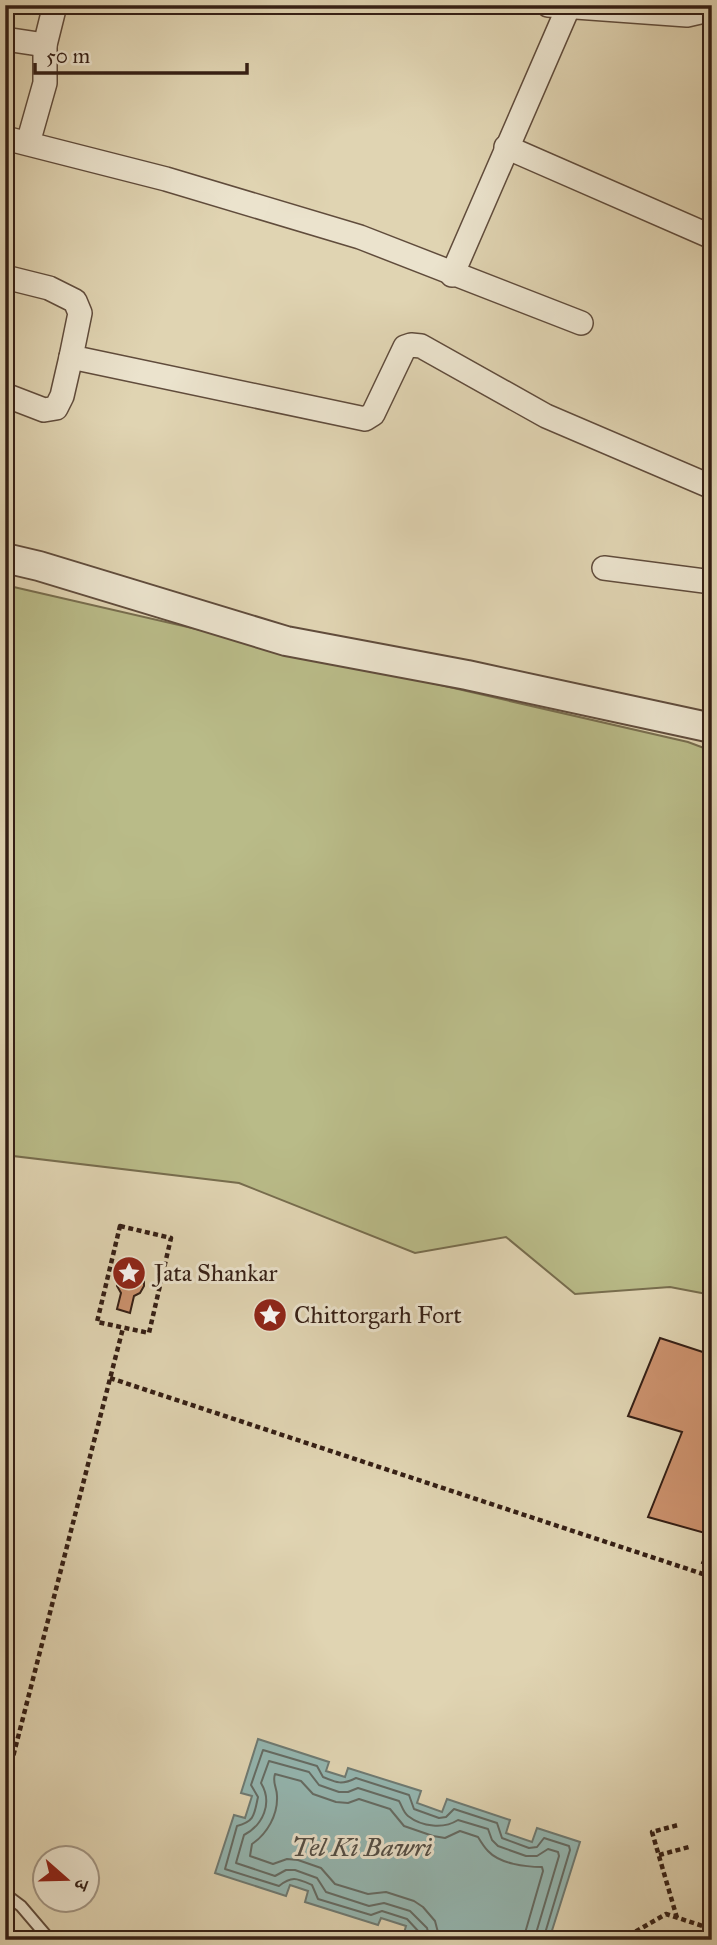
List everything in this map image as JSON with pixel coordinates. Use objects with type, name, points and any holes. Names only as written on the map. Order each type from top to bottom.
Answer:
[{"type":"street","points":[[55,5],[45,45],[45,83],[17,140],[307,220],[392,249],[452,275],[581,323]]},
{"type":"street","points":[[452,275],[506,147],[558,7],[687,15],[700,12],[711,5]]},
{"type":"street","points":[[5,39],[45,45]]},
{"type":"street","points":[[506,147],[712,237]]},
{"type":"street","points":[[5,277],[49,288],[75,301],[80,313],[62,396],[56,408],[44,410],[5,395]]},
{"type":"street","points":[[71,357],[365,419],[373,414],[405,347],[421,346],[546,416],[712,487]]},
{"type":"street","points":[[5,558],[286,641],[467,675],[712,728]]},
{"type":"street","points":[[604,568],[712,582]]},
{"type":"lane","points":[[5,1894],[21,1906],[50,1940]]},
{"type":"path","points":[[120,1226],[171,1238],[149,1334],[123,1328],[97,1322],[120,1226]]},
{"type":"path","points":[[5,1788],[123,1328]]},
{"type":"path","points":[[110,1378],[712,1577]]},
{"type":"path","points":[[677,1918],[652,1832],[678,1825]]},
{"type":"path","points":[[659,1855],[689,1847]]},
{"type":"path","points":[[621,1940],[666,1914],[712,1929]]},
{"type":"green space","points":[[5,585],[688,742],[712,751],[712,1295],[670,1287],[575,1294],[506,1237],[415,1253],[239,1183],[5,1155]]},
{"type":"water","name":"Tel Ki Bawri","points":[[258,1739],[329,1762],[326,1771],[345,1777],[348,1768],[421,1791],[417,1803],[442,1812],[447,1799],[510,1820],[506,1833],[532,1842],[537,1828],[580,1842],[549,1940],[424,1940],[404,1933],[406,1926],[381,1918],[378,1925],[305,1902],[308,1891],[290,1885],[286,1896],[215,1873],[234,1815],[245,1818],[252,1796],[241,1793]]},
{"type":"building","points":[[127,1269],[141,1273],[144,1279],[140,1293],[134,1296],[130,1313],[117,1309],[121,1293],[117,1279]]},
{"type":"building","points":[[660,1338],[712,1355],[712,1535],[648,1517],[682,1432],[628,1416]]},
{"type":"building","points":[[712,1539],[712,1567],[702,1563]]},
{"type":"place","name":"Jata Shankar","points":[[129,1273]]},
{"type":"place","name":"Chittorgarh Fort","points":[[270,1315]]}]
